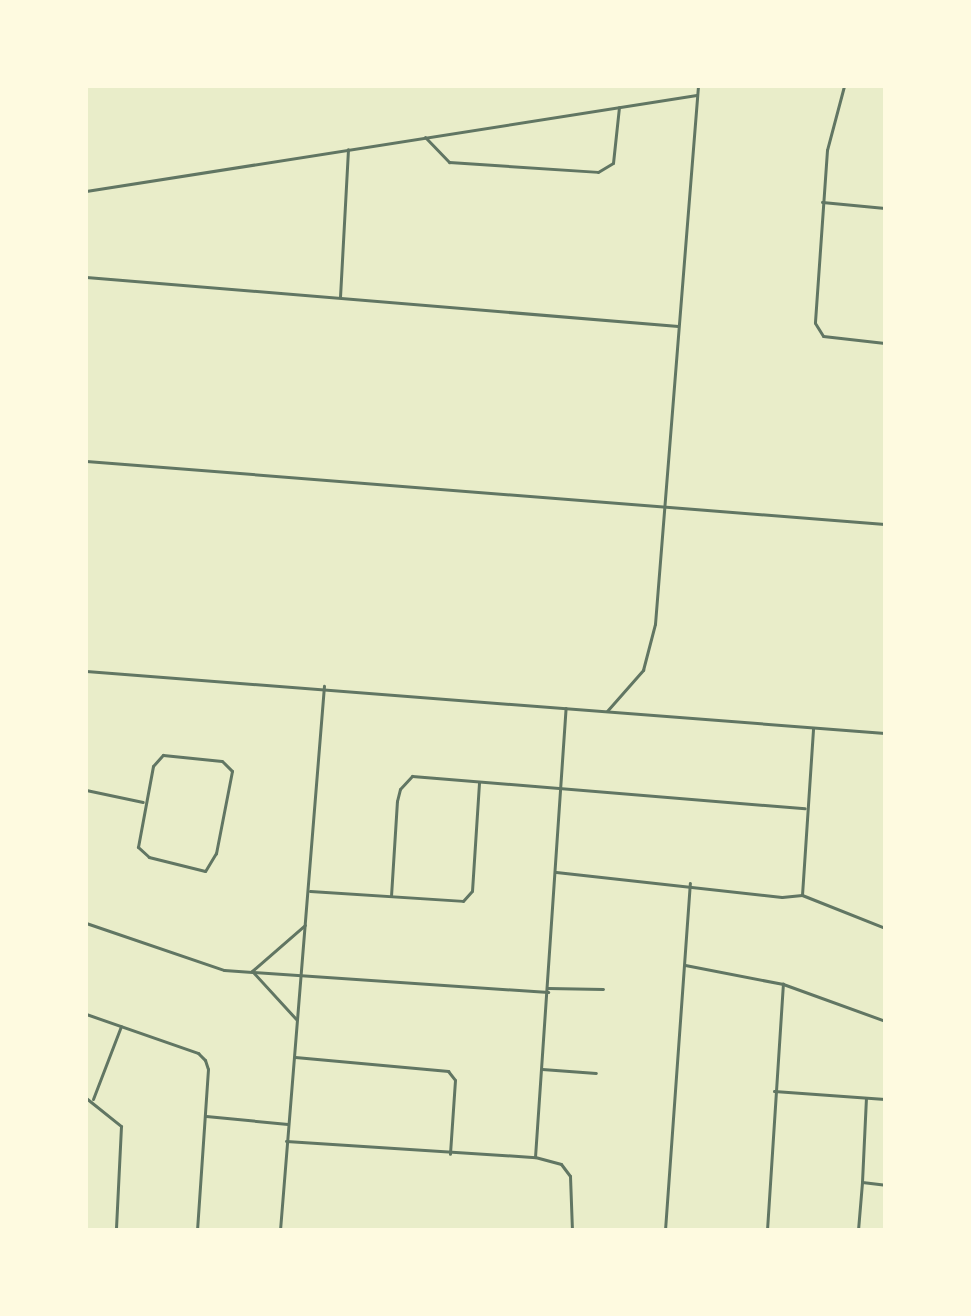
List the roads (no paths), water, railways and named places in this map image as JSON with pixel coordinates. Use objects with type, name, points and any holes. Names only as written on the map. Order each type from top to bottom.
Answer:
[{"type":"street","points":[[607,711],[643,670],[655,624],[698,86]]},
{"type":"street","points":[[844,86],[829,136],[822,202],[816,329],[828,338],[885,343]]},
{"type":"street","points":[[86,191],[697,95]]},
{"type":"street","points":[[425,137],[449,162],[604,171],[614,157],[619,107]]},
{"type":"street","points":[[340,299],[348,149]]},
{"type":"street","points":[[822,202],[885,208]]},
{"type":"street","points":[[86,277],[678,326]]},
{"type":"street","points":[[86,461],[885,524]]},
{"type":"street","points":[[86,671],[324,686],[885,733]]},
{"type":"street","points":[[280,1230],[324,686]]},
{"type":"street","points":[[535,1157],[566,708]]},
{"type":"street","points":[[802,895],[805,808],[813,728]]},
{"type":"street","points":[[163,755],[222,761],[232,771],[216,853],[205,871],[142,853],[137,840],[143,802],[153,766],[163,755]]},
{"type":"street","points":[[391,896],[397,801],[404,781],[412,776],[805,808]]},
{"type":"street","points":[[309,891],[463,901],[470,897],[479,782]]},
{"type":"street","points":[[86,790],[143,802]]},
{"type":"street","points":[[556,872],[690,883],[782,897],[802,895],[885,928]]},
{"type":"street","points":[[665,1230],[690,883]]},
{"type":"street","points":[[86,923],[204,964],[252,971],[548,990],[603,989]]},
{"type":"street","points":[[252,971],[305,925]]},
{"type":"street","points":[[684,964],[783,984],[885,1021]]},
{"type":"street","points":[[252,971],[296,1019]]},
{"type":"street","points":[[767,1230],[783,984]]},
{"type":"street","points":[[86,1014],[198,1053],[208,1069],[197,1230]]},
{"type":"street","points":[[93,1099],[121,1026]]},
{"type":"street","points":[[295,1057],[448,1071],[455,1080],[450,1154]]},
{"type":"street","points":[[542,1069],[596,1073]]},
{"type":"street","points":[[774,1091],[885,1099]]},
{"type":"street","points":[[86,1098],[93,1099],[119,1121],[122,1131],[116,1230]]},
{"type":"street","points":[[858,1230],[866,1098]]},
{"type":"street","points":[[206,1116],[288,1124]]},
{"type":"street","points":[[286,1141],[450,1154],[535,1157],[567,1169],[572,1230]]},
{"type":"street","points":[[862,1182],[885,1185]]}]
